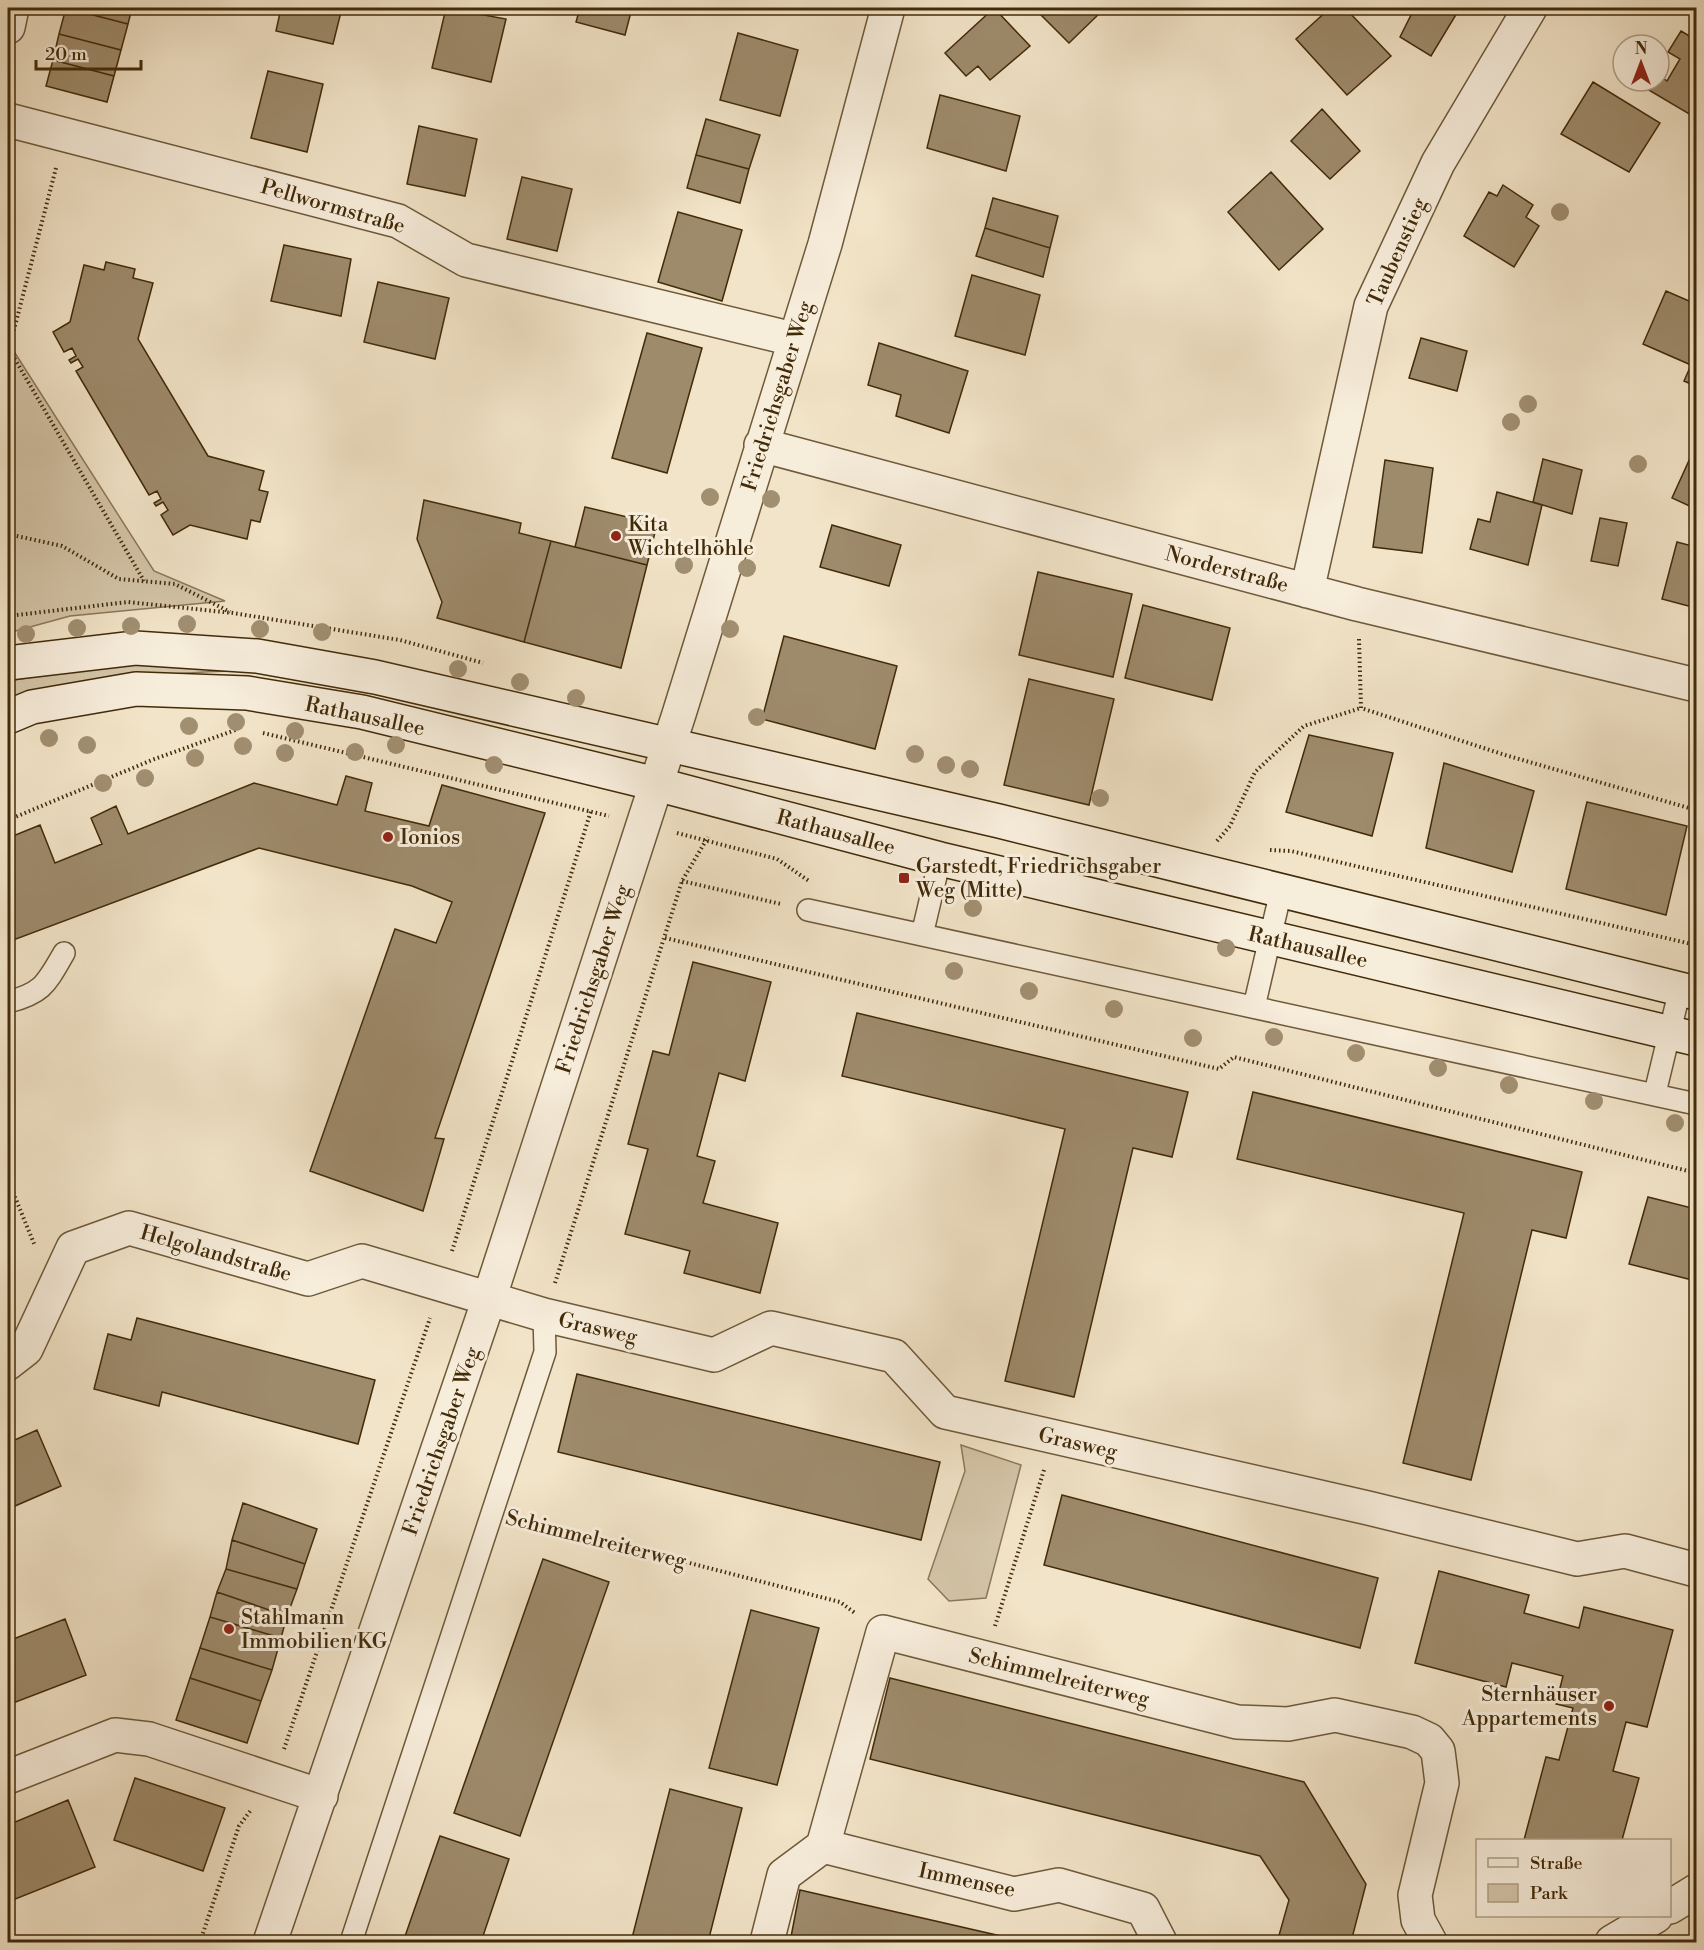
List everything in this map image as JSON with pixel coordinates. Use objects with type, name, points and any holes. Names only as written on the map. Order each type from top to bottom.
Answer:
[{"type":"street","points":[[8,27],[12,8]]},
{"type":"street","name":"Friedrichsgaber Weg","points":[[270,1942],[489,1299],[656,784],[825,244],[888,8]]},
{"type":"street","name":"Taubenstieg","points":[[1307,591],[1371,306],[1438,163],[1530,8]]},
{"type":"street","name":"Pellwormstraße","points":[[8,120],[398,220],[466,260],[794,339]]},
{"type":"street","name":"Norderstraße","points":[[761,445],[1307,591],[1696,685]]},
{"type":"street","name":"Rathausallee","points":[[8,663],[135,648],[257,656],[399,682],[669,743],[1688,991]]},
{"type":"street","name":"Rathausallee","points":[[8,717],[32,707],[136,689],[247,693],[362,712],[656,784],[940,859],[1683,1036]]},
{"type":"street","name":"Helgolandstraße","points":[[8,1363],[26,1349],[73,1248],[129,1228],[308,1279],[362,1260],[489,1299]]},
{"type":"street","name":"Grasweg","points":[[489,1299],[544,1315],[714,1355],[771,1328],[894,1356],[945,1412],[1368,1508],[1577,1559],[1625,1551],[1696,1569]]},
{"type":"street","points":[[767,1942],[784,1875],[824,1846],[883,1632]]},
{"type":"street","name":"Schimmelreiterweg","points":[[883,1632],[1237,1722],[1288,1724],[1335,1715],[1412,1732],[1429,1740],[1438,1751],[1442,1783],[1415,1895],[1415,1908],[1430,1942]]},
{"type":"street","points":[[8,1777],[115,1735],[148,1739],[321,1796]]},
{"type":"street","name":"Immensee","points":[[824,1846],[1014,1894],[1059,1885],[1133,1906],[1143,1909],[1160,1942]]},
{"type":"street","points":[[1671,1906],[1696,1891]]},
{"type":"street","points":[[1612,1942],[1654,1917]]},
{"type":"lane","points":[[922,935],[940,859]]},
{"type":"lane","points":[[1254,1007],[1281,891]]},
{"type":"lane","points":[[808,910],[1696,1104]]},
{"type":"lane","points":[[8,1002],[31,996],[46,983],[64,953]]},
{"type":"lane","points":[[1655,1094],[1683,1036],[1688,991]]},
{"type":"lane","points":[[351,1942],[545,1352],[544,1315]]},
{"type":"path","points":[[64,135],[8,351],[144,581]]},
{"type":"path","points":[[8,534],[62,546],[119,579],[175,584],[233,614],[128,602],[8,616]]},
{"type":"path","points":[[1358,604],[1361,708]]},
{"type":"path","points":[[1215,842],[1230,826],[1255,772],[1304,726],[1361,708],[1505,755],[1696,810]]},
{"type":"path","points":[[8,820],[152,760],[240,728]]},
{"type":"path","points":[[252,731],[570,805]]},
{"type":"path","points":[[200,1942],[239,1826],[273,1780],[441,1285],[591,811]]},
{"type":"path","points":[[544,1315],[682,880],[708,839],[777,859],[826,892],[836,916]]},
{"type":"path","points":[[682,880],[808,910]]},
{"type":"path","points":[[1694,944],[1696,934]]},
{"type":"path","points":[[665,938],[1219,1069],[1234,1057],[1696,1173]]},
{"type":"path","points":[[8,1180],[53,1290]]},
{"type":"path","points":[[985,1658],[1054,1438]]},
{"type":"path","name":"Schimmelreiterweg","points":[[493,1512],[840,1602],[883,1632]]},
{"type":"green space","points":[[8,342],[154,571],[225,601],[70,616],[8,633]]},
{"type":"green space","points":[[171,663],[236,671],[149,677],[8,704],[8,681],[109,665]]},
{"type":"green space","points":[[961,1445],[1021,1465],[986,1598],[949,1601],[928,1579],[965,1471]]},
{"type":"building","points":[[66,8],[128,24],[121,50],[59,34]]},
{"type":"building","points":[[66,8],[132,8],[128,24]]},
{"type":"building","points":[[281,8],[342,8],[333,44],[276,31]]},
{"type":"building","points":[[446,8],[506,19],[491,82],[432,68]]},
{"type":"building","points":[[580,8],[632,8],[625,35],[576,22]]},
{"type":"building","points":[[994,8],[1030,46],[990,80],[978,66],[966,76],[945,53]]},
{"type":"building","points":[[1034,8],[1101,8],[1103,10],[1069,43]]},
{"type":"building","points":[[1330,8],[1345,8],[1391,56],[1347,95],[1296,39]]},
{"type":"building","points":[[1402,8],[1460,8],[1431,56],[1400,37],[1412,13]]},
{"type":"building","points":[[1681,31],[1696,40],[1696,118],[1654,93],[1671,93],[1671,74],[1680,59],[1671,54],[1671,47]]},
{"type":"building","points":[[738,33],[798,50],[780,116],[720,100]]},
{"type":"building","points":[[59,34],[121,50],[114,76],[53,60]]},
{"type":"building","points":[[53,60],[114,76],[107,102],[46,86]]},
{"type":"building","points":[[268,71],[323,84],[307,152],[251,138]]},
{"type":"building","points":[[1593,82],[1660,123],[1629,172],[1561,134]]},
{"type":"building","points":[[940,95],[1020,116],[1006,171],[927,148]]},
{"type":"building","points":[[1322,109],[1360,151],[1330,179],[1291,141]]},
{"type":"building","points":[[706,119],[760,135],[749,169],[696,155]]},
{"type":"building","points":[[419,126],[477,139],[465,196],[407,184]]},
{"type":"building","points":[[696,155],[749,169],[740,203],[687,188]]},
{"type":"building","points":[[1271,172],[1323,229],[1279,270],[1228,212]]},
{"type":"building","points":[[522,177],[572,189],[557,251],[507,239]]},
{"type":"building","points":[[1503,185],[1533,205],[1526,217],[1539,226],[1514,267],[1464,236],[1489,192],[1497,196]]},
{"type":"building","points":[[993,198],[1058,216],[1050,248],[985,228]]},
{"type":"building","points":[[678,212],[742,230],[722,301],[658,282]]},
{"type":"building","points":[[985,228],[1050,248],[1043,277],[976,256]]},
{"type":"building","points":[[284,245],[351,259],[341,316],[271,301]]},
{"type":"building","points":[[106,262],[135,269],[133,278],[153,283],[138,339],[208,456],[264,471],[259,490],[268,492],[260,522],[251,520],[247,539],[190,525],[173,535],[161,515],[168,510],[163,502],[156,506],[154,503],[161,499],[157,491],[149,495],[76,371],[83,367],[78,359],[71,363],[69,360],[76,356],[72,348],[64,352],[53,332],[70,322],[84,265],[104,270]]},
{"type":"building","points":[[972,275],[1040,295],[1025,355],[955,336]]},
{"type":"building","points":[[378,282],[449,298],[435,359],[364,342]]},
{"type":"building","points":[[1666,291],[1696,304],[1696,386],[1684,381],[1691,365],[1643,344]]},
{"type":"building","points":[[647,333],[702,348],[667,473],[612,458]]},
{"type":"building","points":[[1421,338],[1467,351],[1457,391],[1409,378]]},
{"type":"building","points":[[879,343],[968,371],[949,433],[896,416],[901,395],[868,385]]},
{"type":"building","points":[[1696,445],[1696,509],[1672,498]]},
{"type":"building","points":[[1543,459],[1582,470],[1572,514],[1533,502]]},
{"type":"building","points":[[1385,460],[1433,468],[1422,553],[1373,547]]},
{"type":"building","points":[[1497,492],[1542,505],[1528,565],[1470,549],[1478,519],[1490,522]]},
{"type":"building","points":[[424,500],[521,523],[519,533],[551,541],[524,642],[437,618],[442,602],[417,539]]},
{"type":"building","name":"Kita Wichtelhöhle","points":[[585,507],[657,524],[647,565],[575,547]]},
{"type":"building","points":[[1600,518],[1627,523],[1618,566],[1591,561]]},
{"type":"building","points":[[832,525],[901,545],[889,586],[820,567]]},
{"type":"building","points":[[551,541],[647,565],[621,668],[524,642]]},
{"type":"building","points":[[1677,542],[1696,547],[1696,608],[1662,599]]},
{"type":"building","points":[[1038,572],[1132,594],[1113,677],[1019,655]]},
{"type":"building","points":[[1143,605],[1230,628],[1212,700],[1125,678]]},
{"type":"building","points":[[784,636],[897,666],[875,749],[762,719]]},
{"type":"building","points":[[1029,679],[1114,699],[1089,805],[1004,785]]},
{"type":"building","points":[[1309,735],[1393,753],[1372,836],[1286,812]]},
{"type":"building","points":[[1444,763],[1534,791],[1512,872],[1426,848]]},
{"type":"building","points":[[346,776],[372,783],[365,811],[429,826],[442,785],[545,813],[435,1138],[444,1139],[423,1211],[310,1171],[395,929],[436,943],[452,902],[412,886],[259,848],[8,942],[8,838],[40,825],[55,863],[102,844],[91,818],[116,806],[128,834],[254,783],[337,805]]},
{"type":"building","points":[[1587,802],[1687,826],[1666,915],[1566,889]]},
{"type":"building","points":[[693,962],[771,982],[745,1081],[719,1073],[697,1156],[715,1161],[703,1203],[778,1223],[760,1293],[684,1273],[690,1251],[625,1234],[648,1149],[628,1144],[653,1051],[669,1055]]},
{"type":"building","points":[[857,1013],[1188,1092],[1172,1157],[1133,1148],[1074,1397],[1005,1381],[1065,1129],[842,1076]]},
{"type":"building","points":[[1253,1092],[1582,1172],[1566,1238],[1532,1230],[1471,1480],[1403,1463],[1464,1213],[1237,1159]]},
{"type":"building","points":[[1648,1197],[1696,1209],[1696,1281],[1629,1264]]},
{"type":"building","points":[[137,1318],[375,1380],[358,1444],[162,1392],[159,1406],[94,1389],[108,1334],[131,1340]]},
{"type":"building","points":[[577,1374],[940,1462],[921,1540],[558,1452]]},
{"type":"building","points":[[37,1430],[61,1486],[8,1509],[8,1443]]},
{"type":"building","points":[[1062,1495],[1378,1578],[1360,1648],[1044,1565]]},
{"type":"building","points":[[243,1503],[317,1529],[305,1564],[232,1540]]},
{"type":"building","points":[[232,1540],[305,1564],[297,1589],[226,1569]]},
{"type":"building","points":[[543,1559],[609,1582],[520,1836],[454,1813]]},
{"type":"building","points":[[226,1569],[297,1589],[287,1616],[217,1592]]},
{"type":"building","name":"Sternhäuser Appartements","points":[[1439,1571],[1529,1595],[1524,1613],[1579,1628],[1584,1607],[1673,1630],[1647,1727],[1626,1722],[1613,1771],[1639,1778],[1622,1839],[1524,1839],[1546,1757],[1559,1760],[1573,1708],[1556,1704],[1563,1676],[1512,1663],[1506,1687],[1415,1663]]},
{"type":"building","points":[[217,1592],[287,1616],[281,1638],[210,1617]]},
{"type":"building","points":[[751,1610],[819,1628],[777,1785],[709,1768]]},
{"type":"building","points":[[210,1617],[281,1638],[272,1670],[200,1648]]},
{"type":"building","points":[[65,1619],[86,1675],[8,1705],[8,1641]]},
{"type":"building","points":[[200,1648],[272,1670],[261,1701],[190,1678]]},
{"type":"building","points":[[190,1678],[261,1701],[247,1743],[176,1720]]},
{"type":"building","points":[[890,1678],[1304,1782],[1366,1884],[1351,1942],[1272,1942],[1278,1939],[1289,1900],[1260,1856],[870,1759]]},
{"type":"building","points":[[135,1778],[225,1808],[203,1871],[114,1840]]},
{"type":"building","points":[[670,1789],[742,1808],[708,1942],[631,1942]]},
{"type":"building","points":[[68,1800],[95,1867],[8,1902],[8,1825]]},
{"type":"building","points":[[440,1836],[509,1859],[481,1942],[403,1942]]},
{"type":"building","points":[[800,1890],[1014,1939],[1017,1942],[790,1942]]},
{"type":"place","name":"Kita Wichtelhöhle","points":[[616,536]]},
{"type":"place","name":"Ionios","points":[[388,837]]},
{"type":"place","name":"Garstedt, Friedrichsgaber Weg (Mitte)","points":[[904,878]]},
{"type":"place","name":"Stahlmann Immobilien KG","points":[[229,1629]]},
{"type":"place","name":"Sternhäuser Appartements","points":[[1609,1706]]}]
